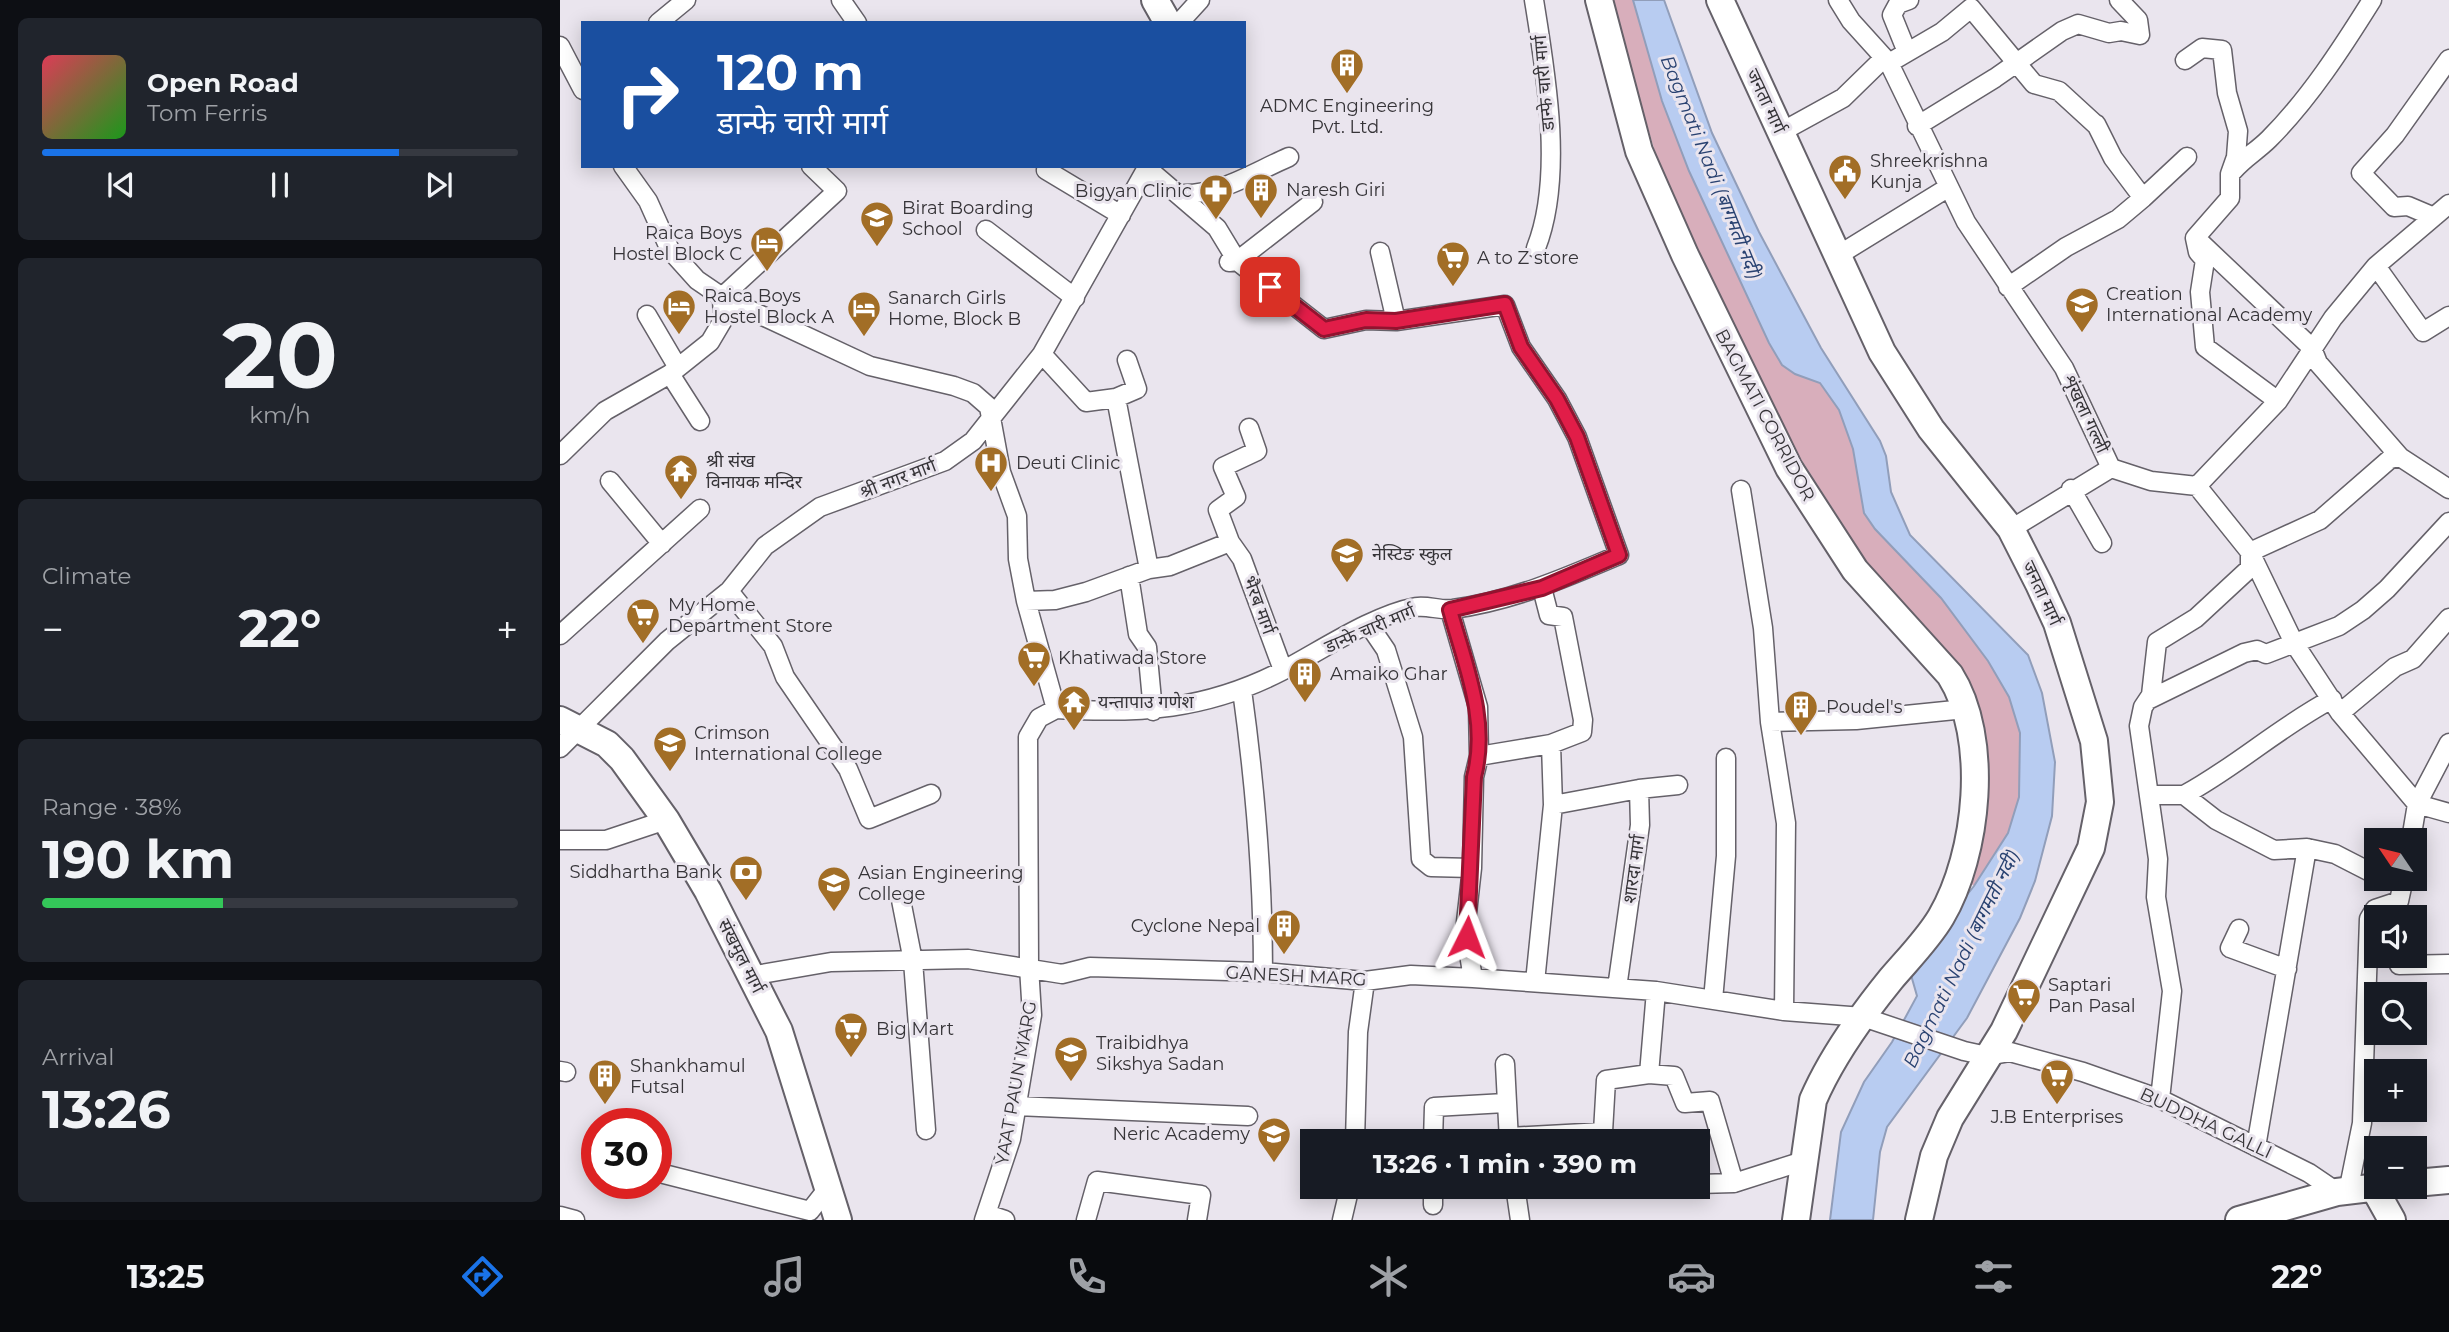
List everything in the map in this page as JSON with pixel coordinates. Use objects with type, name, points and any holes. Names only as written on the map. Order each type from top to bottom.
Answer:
[{"type":"main road","points":[[1155,0],[1167,21]]},
{"type":"main road","name":"BAGMATI CORRIDOR","points":[[1599,0],[1639,152],[1762,416],[1789,468],[1840,550],[1910,633],[1936,656],[1958,688],[1965,709],[1976,793],[1951,895],[1933,930],[1873,1019],[1835,1056],[1813,1100],[1796,1220]]},
{"type":"main road","name":"जनता मार्ग","points":[[1720,0],[1882,352],[1909,398],[2011,528],[2057,623],[2094,741],[2100,802],[2091,848],[2004,1031],[1975,1054],[1934,1156],[1919,1220]]},
{"type":"main road","name":"संखमुल मार्ग","points":[[570,725],[607,744],[622,759],[716,888],[750,976],[779,1031],[838,1220]]},
{"type":"main road","points":[[2427,1183],[2449,1180]]},
{"type":"main road","points":[[2239,1220],[2342,1192],[2384,1200]]},
{"type":"street","points":[[660,21],[685,0]]},
{"type":"street","points":[[841,0],[856,21]]},
{"type":"street","points":[[1181,21],[1200,0]]},
{"type":"street","name":"डान्फे चारी मार्ग","points":[[1534,0],[1545,86],[1550,166],[1543,230],[1536,248]]},
{"type":"street","name":"शृंखला गल्ली","points":[[1838,0],[1850,21],[1886,61],[1966,222],[2070,379],[2111,467],[2151,481],[2197,486]]},
{"type":"street","points":[[1906,52],[1892,15],[1898,4],[1909,0]]},
{"type":"street","points":[[1917,126],[2062,31],[2078,24],[2109,33],[2121,31],[2140,35],[2138,20],[2119,0]]},
{"type":"street","points":[[2230,174],[2247,155],[2267,141],[2299,105],[2372,0]]},
{"type":"street","points":[[1781,132],[1843,98],[1886,61],[1942,32],[1970,4],[2034,84],[2059,91],[2096,124],[2112,158],[2143,198]]},
{"type":"street","points":[[560,46],[581,86]]},
{"type":"street","points":[[2185,60],[2202,48],[2222,50],[2227,93],[2238,131],[2236,157],[2230,174],[2230,198],[2195,238]]},
{"type":"street","points":[[2434,217],[2407,206],[2394,207],[2361,173],[2395,135],[2449,59]]},
{"type":"street","points":[[1182,194],[1200,194],[1222,188],[1289,157]]},
{"type":"street","points":[[2007,287],[2066,247],[2118,219],[2187,157]]},
{"type":"street","points":[[624,168],[648,201],[670,250],[696,280],[722,297],[870,366],[973,393],[989,407],[989,419],[1017,516],[1018,559],[1026,600],[1056,709]]},
{"type":"street","points":[[560,455],[605,411],[674,370],[710,342],[723,320],[722,297],[837,191],[813,168]]},
{"type":"street","points":[[1046,168],[1121,215]]},
{"type":"street","name":"श्री नगर मार्ग","points":[[560,748],[570,725],[729,591],[765,546],[820,507],[945,461],[972,440],[1042,354],[1146,168]]},
{"type":"street","points":[[1148,168],[1182,194],[1217,228],[1232,261],[1324,329],[1366,320],[1396,321],[1380,252]]},
{"type":"street","points":[[1837,256],[1949,187]]},
{"type":"street","points":[[1232,261],[1313,202]]},
{"type":"street","points":[[2449,204],[2376,266],[2312,348],[2278,401],[2197,486],[2250,552],[2294,643],[2336,706],[2417,804],[2449,813]]},
{"type":"street","points":[[986,230],[1075,298]]},
{"type":"street","points":[[2195,238],[2312,348],[2318,363],[2336,379],[2400,457],[2449,489]]},
{"type":"street","points":[[2195,238],[2198,252],[2205,260],[2200,292],[2205,347],[2278,401]]},
{"type":"street","points":[[2376,266],[2423,332],[2449,316]]},
{"type":"street","name":"डान्फे चारी मार्ग","points":[[1056,709],[1153,711],[1185,707],[1242,690],[1369,625],[1418,607],[1450,610],[1542,588],[1619,555],[1577,437],[1557,399],[1521,347],[1505,304],[1396,321]]},
{"type":"street","points":[[647,316],[700,421]]},
{"type":"street","points":[[1042,354],[1086,402],[1138,395],[1127,360]]},
{"type":"street","points":[[1116,398],[1149,569]]},
{"type":"street","name":"भैरब मार्ग","points":[[1249,428],[1257,451],[1223,467],[1236,497],[1217,510],[1230,542],[1242,559],[1283,670]]},
{"type":"street","points":[[2250,552],[2320,520],[2390,459],[2400,457]]},
{"type":"street","points":[[2011,528],[2111,467]]},
{"type":"street","points":[[610,481],[662,544]]},
{"type":"street","points":[[2071,489],[2102,543]]},
{"type":"street","points":[[1741,490],[1763,628],[1770,722],[1786,823],[1784,1011]]},
{"type":"street","points":[[560,635],[700,509]]},
{"type":"street","points":[[2148,700],[2244,653],[2257,650],[2266,654],[2339,626],[2387,589],[2449,522]]},
{"type":"street","points":[[1026,600],[1055,600],[1149,569],[1170,566],[1230,542]]},
{"type":"street","points":[[2160,1099],[2172,991],[2156,897],[2158,859],[2139,726],[2148,700],[2157,642],[2196,618],[2250,568],[2250,552]]},
{"type":"street","points":[[1129,576],[1138,634],[1147,647],[1153,711]]},
{"type":"street","points":[[1479,756],[1550,744],[1582,732],[1583,720],[1563,617],[1549,615],[1542,588]]},
{"type":"street","points":[[729,591],[774,646],[785,677],[848,769],[869,819],[931,794]]},
{"type":"street","points":[[1450,610],[1478,707],[1479,756],[1474,777],[1472,868],[1465,931],[1473,978]]},
{"type":"street","points":[[2150,794],[2184,795],[2216,777],[2287,723],[2336,706],[2395,667],[2413,659],[2449,618]]},
{"type":"street","points":[[1369,625],[1386,650],[1413,737],[1421,859],[1431,867],[1472,868]]},
{"type":"street","points":[[1242,690],[1253,771],[1263,890],[1263,972]]},
{"type":"street","name":"YAAT PAUN MARG","points":[[985,1217],[1011,1139],[1032,1015],[1029,967],[1028,737],[1039,719],[1056,709]]},
{"type":"street","points":[[1770,722],[1856,720],[1965,709]]},
{"type":"street","points":[[1535,982],[1553,805],[1550,744]]},
{"type":"street","points":[[2413,828],[2417,804],[2447,749]]},
{"type":"street","points":[[1713,1000],[1726,856],[1726,758]]},
{"type":"street","points":[[1553,805],[1639,789],[1678,785]]},
{"type":"street","name":"शारदा मार्ग","points":[[1617,988],[1640,825],[1639,789]]},
{"type":"street","points":[[2184,795],[2216,820],[2274,850],[2306,848],[2335,854],[2364,869]]},
{"type":"street","points":[[560,839],[606,839],[666,820]]},
{"type":"street","points":[[2256,1147],[2306,848]]},
{"type":"street","points":[[901,900],[913,961],[926,1130]]},
{"type":"street","points":[[2239,929],[2231,948],[2287,969]]},
{"type":"street","name":"GANESH MARG","points":[[750,976],[831,962],[968,959],[1062,974],[1090,967],[1263,972],[1365,981],[1411,975],[1473,978],[1656,991],[1784,1011],[1873,1019],[1975,1054]]},
{"type":"street","points":[[2427,964],[2449,964]]},
{"type":"street","points":[[2342,1192],[2362,1124],[2367,968]]},
{"type":"street","points":[[1355,1129],[1358,1032],[1365,981]]},
{"type":"street","points":[[1649,1074],[1656,991]]},
{"type":"street","name":"BUDDHA GALLI","points":[[1975,1054],[2010,1052],[2083,1072],[2160,1099],[2342,1192]]},
{"type":"street","points":[[1505,1064],[1508,1129]]},
{"type":"street","points":[[1603,1129],[1606,1080],[1649,1074],[1674,1076],[1685,1103],[1710,1101],[1734,1183]]},
{"type":"street","points":[[1433,1129],[1434,1107],[1505,1103]]},
{"type":"street","points":[[1015,1106],[1248,1116]]},
{"type":"street","points":[[1710,1184],[1734,1183],[1803,1161]]},
{"type":"street","points":[[672,1176],[809,1215],[828,1188]]},
{"type":"street","points":[[1086,1220],[1097,1181],[1201,1195],[1197,1220]]},
{"type":"street","points":[[1342,1220],[1347,1199]]},
{"type":"street","points":[[1517,1199],[1520,1220]]},
{"type":"street","points":[[560,1216],[575,1220]]},
{"type":"street","points":[[985,1217],[1005,1220]]},
{"type":"shaded area","points":[[1610,0],[1633,0],[1689,171],[1732,257],[1752,309],[1782,365],[1795,374],[1820,383],[1839,410],[1853,449],[1864,513],[1875,529],[1941,598],[1988,661],[2009,697],[2020,733],[2019,797],[2008,833],[1974,886],[1970,883],[1990,772],[1985,745],[1959,671],[1949,653],[1874,573],[1769,409],[1656,155]]},
{"type":"water","name":"Bagmati Nadi (बागमती नदी)","points":[[1633,0],[1664,0],[1712,133],[1759,232],[1821,348],[1880,441],[1886,456],[1891,492],[1910,535],[2028,655],[2042,693],[2055,762],[2052,816],[2035,881],[2020,918],[1967,1018],[1887,1127],[1880,1152],[1873,1220],[1830,1220],[1841,1132],[1864,1082],[1892,1042],[1917,996],[1909,968],[1974,886],[2008,833],[2019,797],[2020,733],[2009,697],[1988,661],[1941,598],[1875,529],[1864,513],[1853,449],[1839,410],[1820,383],[1795,374],[1782,365],[1769,343],[1689,171],[1662,101]]},
{"type":"place","name":"ADMC Engineering Pvt. Ltd.","points":[[1347,95]]},
{"type":"place","name":"Shreekrishna Kunja","points":[[1845,201]]},
{"type":"place","name":"Naresh Giri","points":[[1261,220]]},
{"type":"place","name":"Bigyan Clinic","points":[[1216,221]]},
{"type":"place","name":"Birat Boarding School","points":[[877,248]]},
{"type":"place","name":"Raica Boys Hostel Block C","points":[[767,273]]},
{"type":"place","name":"A to Z store","points":[[1453,288]]},
{"type":"place","name":"Creation International Academy","points":[[2082,334]]},
{"type":"place","name":"Raica Boys Hostel Block A","points":[[679,336]]},
{"type":"place","name":"Sanarch Girls Home, Block B","points":[[864,338]]},
{"type":"place","name":"Deuti Clinic","points":[[991,493]]},
{"type":"place","name":"श्री संख विनायक मन्दिर","points":[[681,501]]},
{"type":"place","name":"नेस्टिङ स्कुल","points":[[1347,584]]},
{"type":"place","name":"My Home Department Store","points":[[643,645]]},
{"type":"place","name":"Khatiwada Store","points":[[1034,688]]},
{"type":"place","name":"Amaiko Ghar","points":[[1305,704]]},
{"type":"place","name":"यन्तापाउ गणेश","points":[[1074,732]]},
{"type":"place","name":"Poudel's","points":[[1801,737]]},
{"type":"place","name":"Crimson International College","points":[[670,773]]},
{"type":"place","name":"Siddhartha Bank","points":[[746,902]]},
{"type":"place","name":"Asian Engineering College","points":[[834,913]]},
{"type":"place","name":"Cyclone Nepal","points":[[1284,956]]},
{"type":"place","name":"Saptari Pan Pasal","points":[[2024,1025]]},
{"type":"place","name":"Big Mart","points":[[851,1059]]},
{"type":"place","name":"Traibidhya Sikshya Sadan","points":[[1071,1083]]},
{"type":"place","name":"Shankhamul Futsal","points":[[605,1106]]},
{"type":"place","name":"J.B Enterprises","points":[[2057,1106]]},
{"type":"place","name":"Neric Academy","points":[[1274,1164]]},
{"type":"route","points":[[1270,287],[1324,329],[1366,320],[1396,321],[1505,304],[1521,347],[1557,399],[1577,437],[1619,555],[1542,588],[1450,610],[1478,707],[1479,756],[1474,777],[1472,868],[1465,931],[1467,937]]}]
